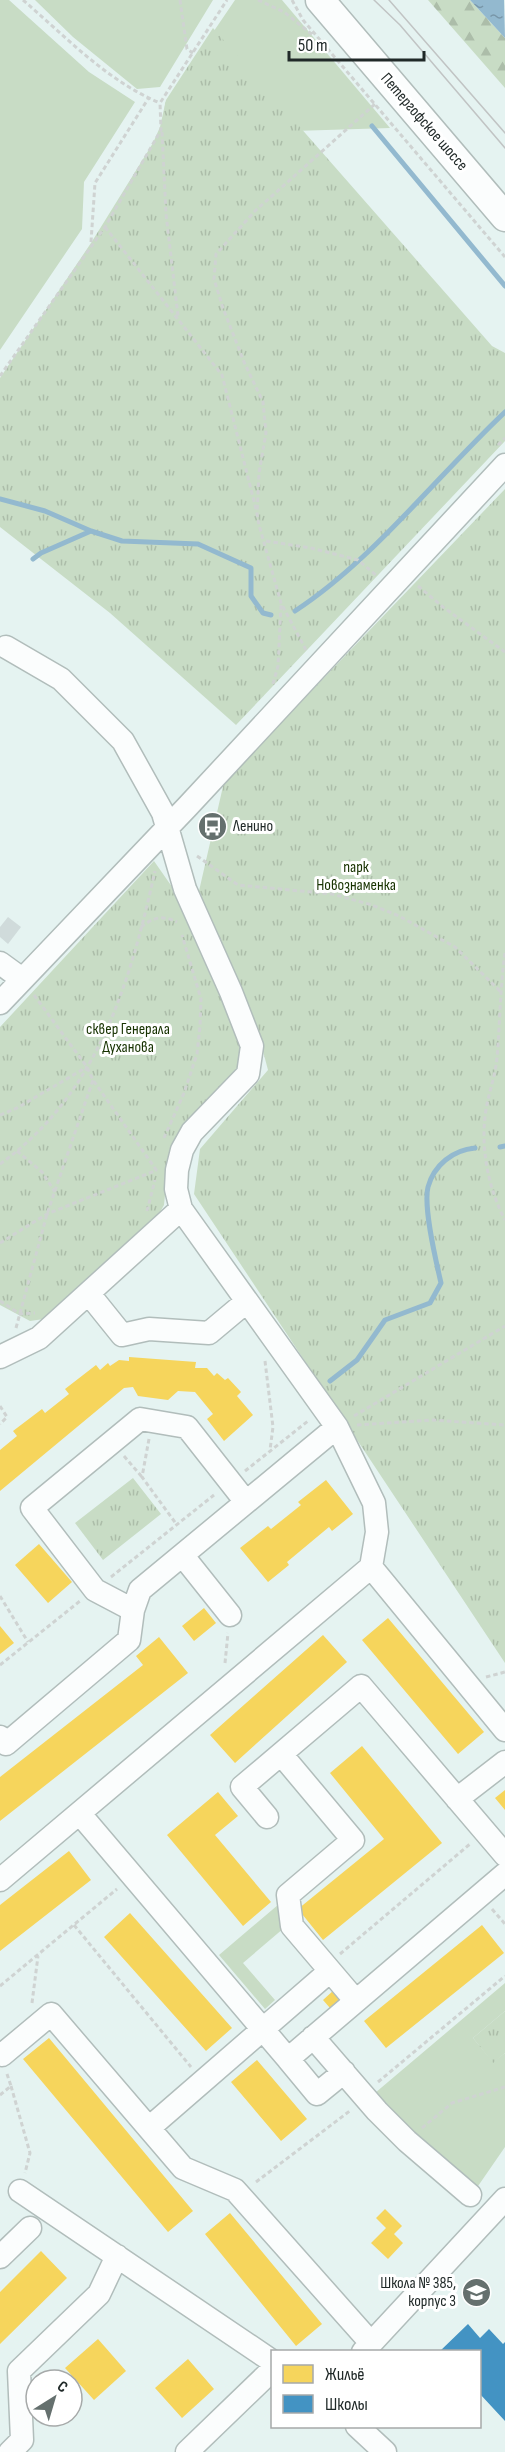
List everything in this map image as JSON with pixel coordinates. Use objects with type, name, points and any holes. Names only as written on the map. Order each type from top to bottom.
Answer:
[{"type":"main road","name":"Петергофское шоссе","points":[[320,0],[505,217]]},
{"type":"main road","name":"Петергофское шоссе","points":[[345,0],[505,187]]},
{"type":"street","points":[[0,1003],[168,827],[505,465]]},
{"type":"street","points":[[0,1880],[80,1815],[371,1567],[377,1532],[374,1503],[337,1426],[246,1302],[179,1199],[177,1170],[183,1150],[192,1132],[248,1074],[252,1046],[231,992],[185,890],[163,813],[123,741],[61,679],[6,647]]},
{"type":"street","points":[[0,963],[22,979]]},
{"type":"street","points":[[4,1355],[39,1338],[89,1294],[179,1199]]},
{"type":"street","points":[[89,1294],[122,1335],[149,1329],[209,1333],[246,1302]]},
{"type":"street","points":[[133,1610],[95,1590],[32,1508],[140,1419],[187,1427],[246,1502]]},
{"type":"street","points":[[0,1737],[6,1744],[129,1640],[133,1610],[140,1590],[337,1426]]},
{"type":"street","points":[[183,1556],[230,1615]]},
{"type":"street","points":[[371,1567],[505,1730]]},
{"type":"street","points":[[267,1817],[242,1787],[361,1686],[505,1855]]},
{"type":"street","points":[[282,1754],[353,1840],[288,1895],[292,1926],[355,2000]]},
{"type":"street","points":[[457,1799],[505,1762]]},
{"type":"street","points":[[80,1815],[317,2094],[344,2072]]},
{"type":"street","points":[[288,2059],[505,1874]]},
{"type":"street","points":[[149,2128],[263,2030],[328,1968]]},
{"type":"street","points":[[2,2059],[2,2055],[51,2014],[183,2168],[235,2190],[367,2347],[505,2199]]},
{"type":"street","points":[[314,2037],[407,2141],[470,2195]]},
{"type":"street","points":[[20,2191],[271,2360]]},
{"type":"street","points":[[0,2256],[30,2228]]},
{"type":"street","points":[[10,2452],[22,2440],[20,2372],[99,2294],[117,2256]]},
{"type":"street","points":[[187,2452],[271,2372]]},
{"type":"street","points":[[358,2428],[384,2452]]},
{"type":"path","points":[[23,0],[98,65],[130,88],[160,103]]},
{"type":"path","points":[[180,0],[187,49],[193,53]]},
{"type":"path","points":[[178,318],[166,214],[160,103],[226,0]]},
{"type":"path","points":[[258,0],[284,12],[322,42]]},
{"type":"path","points":[[292,0],[303,20],[505,257]]},
{"type":"path","points":[[91,243],[95,183],[148,99]]},
{"type":"path","points":[[257,514],[259,473],[266,433],[263,402],[244,362],[223,308],[214,279],[216,254],[255,211],[375,104]]},
{"type":"path","points":[[0,376],[91,243],[105,227],[161,130]]},
{"type":"path","points":[[105,227],[222,375],[281,603],[306,650]]},
{"type":"path","points":[[265,541],[311,548],[361,563]]},
{"type":"path","points":[[403,573],[443,607],[505,652]]},
{"type":"path","points":[[273,686],[278,666],[281,603]]},
{"type":"path","points":[[168,827],[198,857],[238,885],[332,894],[372,905],[399,916],[455,947],[500,991]]},
{"type":"path","points":[[0,1164],[45,1125],[68,1098],[113,1019],[141,927],[156,866]]},
{"type":"path","points":[[162,1143],[184,1092],[197,1054],[200,1026],[201,999],[174,911]]},
{"type":"path","points":[[141,927],[161,916],[177,922]]},
{"type":"path","points":[[505,953],[500,991],[500,1028],[496,1063],[484,1119],[487,1170],[505,1220]]},
{"type":"path","points":[[22,979],[179,1199]]},
{"type":"path","points":[[0,1115],[17,1108],[87,1068]]},
{"type":"path","points":[[4,1355],[20,1314],[47,1214],[93,1080]]},
{"type":"path","points":[[17,1151],[42,1172],[55,1192]]},
{"type":"path","points":[[145,1216],[158,1160]]},
{"type":"path","points":[[0,1243],[47,1214],[157,1170]]},
{"type":"path","points":[[0,1301],[20,1314],[38,1313]]},
{"type":"path","points":[[337,1426],[505,1326]]},
{"type":"path","points":[[264,1356],[273,1427],[270,1451]]},
{"type":"path","points":[[0,1406],[7,1417],[0,1424]]},
{"type":"path","points":[[0,1665],[324,1408]]},
{"type":"path","points":[[337,1426],[431,1420],[505,1425]]},
{"type":"path","points":[[142,1477],[152,1421]]},
{"type":"path","points":[[112,1442],[142,1477],[177,1525]]},
{"type":"path","points":[[0,1596],[28,1642]]},
{"type":"path","points":[[222,1694],[230,1615]]},
{"type":"path","points":[[328,1968],[485,1832]]},
{"type":"path","points":[[0,1986],[133,1876]]},
{"type":"path","points":[[74,1925],[203,2082]]},
{"type":"path","points":[[28,2034],[38,1954]]},
{"type":"path","points":[[372,2074],[379,2083],[505,1976]]},
{"type":"path","points":[[2,2059],[30,2153]]},
{"type":"path","points":[[0,2095],[11,2086]]},
{"type":"path","points":[[407,2141],[452,2103],[505,2087]]},
{"type":"path","points":[[239,2195],[367,2098]]},
{"type":"green space","points":[[0,0],[9,0],[89,72],[135,102],[84,182],[82,229],[0,350]]},
{"type":"green space","points":[[35,0],[213,0],[160,87],[137,89],[73,37]]},
{"type":"green space","points":[[235,0],[282,0],[390,128],[163,135],[165,103]]},
{"type":"green space","points":[[428,0],[470,0],[505,38],[505,88]]},
{"type":"green space","points":[[213,28],[492,346],[505,353],[505,441],[236,725],[110,613],[0,527],[0,378],[91,243],[153,143],[160,127],[166,100]]},
{"type":"green space","name":"парк Новознаменка","points":[[505,489],[505,1663],[194,1194],[200,1149],[268,1070],[256,1025],[199,891],[224,782]]},
{"type":"green space","name":"сквер Генерала Духанова","points":[[154,861],[177,894],[222,993],[240,1045],[240,1063],[225,1086],[185,1124],[169,1154],[164,1205],[151,1228],[51,1318],[30,1321],[0,1305],[0,1027]]},
{"type":"green space","points":[[133,1478],[161,1514],[103,1560],[75,1523]]},
{"type":"green space","points":[[285,1899],[284,1928],[243,1963],[275,2000],[265,2009],[219,1955]]},
{"type":"green space","points":[[505,1983],[505,2011],[473,2038],[493,2062],[505,2053],[505,2147],[476,2189],[418,2140],[375,2093]]},
{"type":"green space","points":[[505,2011],[505,2053],[493,2063],[473,2038]]},
{"type":"water","points":[[470,0],[504,0],[505,38]]},
{"type":"building: Жильё","points":[[129,1357],[196,1362],[195,1368],[207,1368],[214,1376],[217,1373],[225,1380],[228,1378],[241,1392],[237,1396],[253,1415],[224,1441],[207,1419],[213,1414],[195,1392],[178,1391],[168,1400],[138,1396],[133,1387],[124,1388],[0,1491],[0,1450],[17,1436],[13,1431],[42,1409],[45,1413],[69,1394],[65,1389],[96,1365],[100,1370],[108,1363],[110,1366],[119,1360],[129,1361]]},
{"type":"building: Жильё","points":[[326,1480],[353,1514],[332,1531],[329,1527],[287,1562],[289,1565],[268,1582],[240,1548],[268,1526],[271,1529],[301,1505],[298,1502]]},
{"type":"building: Жильё","points":[[39,1544],[72,1582],[48,1603],[15,1565]]},
{"type":"building: Жильё","points":[[204,1608],[216,1623],[194,1641],[182,1626]]},
{"type":"building: Жильё","points":[[388,1618],[484,1732],[458,1754],[362,1640]]},
{"type":"building: Жильё","points":[[0,1626],[14,1643],[0,1654]]},
{"type":"building: Жильё","points":[[323,1635],[347,1662],[235,1763],[210,1735]]},
{"type":"building: Жильё","points":[[159,1637],[188,1673],[0,1821],[0,1777],[143,1665],[136,1656]]},
{"type":"building: Жильё","points":[[362,1746],[442,1843],[323,1940],[298,1909],[384,1839],[330,1773]]},
{"type":"building: Жильё","points":[[505,1790],[505,1810],[495,1798]]},
{"type":"building: Жильё","points":[[218,1792],[238,1816],[215,1835],[271,1902],[243,1926],[167,1835]]},
{"type":"building: Жильё","points":[[69,1851],[91,1880],[0,1951],[0,1905]]},
{"type":"building: Жильё","points":[[130,1913],[232,2028],[206,2051],[104,1937]]},
{"type":"building: Жильё","points":[[482,1925],[504,1953],[386,2048],[364,2021]]},
{"type":"building: Жильё","points":[[334,1990],[341,1999],[330,2008],[323,2000]]},
{"type":"building: Жильё","points":[[49,2038],[193,2211],[168,2232],[23,2059]]},
{"type":"building: Жильё","points":[[257,2060],[307,2119],[281,2141],[231,2082]]},
{"type":"building: Жильё","points":[[385,2209],[402,2226],[394,2234],[403,2243],[388,2259],[371,2243],[386,2228],[376,2218]]},
{"type":"building: Жильё","points":[[230,2213],[322,2324],[296,2346],[205,2234]]},
{"type":"building: Жильё","points":[[41,2251],[67,2278],[0,2344],[0,2292]]},
{"type":"building: Жильё","points":[[98,2339],[126,2371],[94,2400],[84,2389],[84,2368],[65,2368]]},
{"type":"building: Жильё","points":[[188,2359],[214,2389],[182,2418],[155,2388]]},
{"type":"building: Школы","points":[[468,2324],[480,2338],[489,2329],[503,2344],[505,2342],[505,2421],[481,2395],[481,2350],[441,2350]]},
{"type":"building: Прочее","points":[[8,917],[21,927],[8,944],[0,937],[0,927]]},
{"type":"waterway","points":[[372,126],[505,286]]},
{"type":"waterway","points":[[295,611],[324,590],[378,542],[505,412]]},
{"type":"waterway","points":[[0,499],[45,511],[91,531]]},
{"type":"waterway","points":[[33,559],[41,553],[91,531],[122,541],[198,544],[251,568],[251,596],[263,613],[271,615]]},
{"type":"waterway","points":[[500,1147],[505,1146]]},
{"type":"waterway","points":[[330,1381],[357,1360],[385,1320],[430,1303],[441,1283],[427,1207],[428,1187],[435,1172],[445,1160],[459,1152],[475,1148]]},
{"type":"tram line","points":[[374,0],[400,25],[505,148]]},
{"type":"tram line","points":[[389,0],[505,133]]},
{"type":"place","name":"Ленино","points":[[212,826]]},
{"type":"place","name":"Школа № 385, корпус 3","points":[[477,2292]]}]
